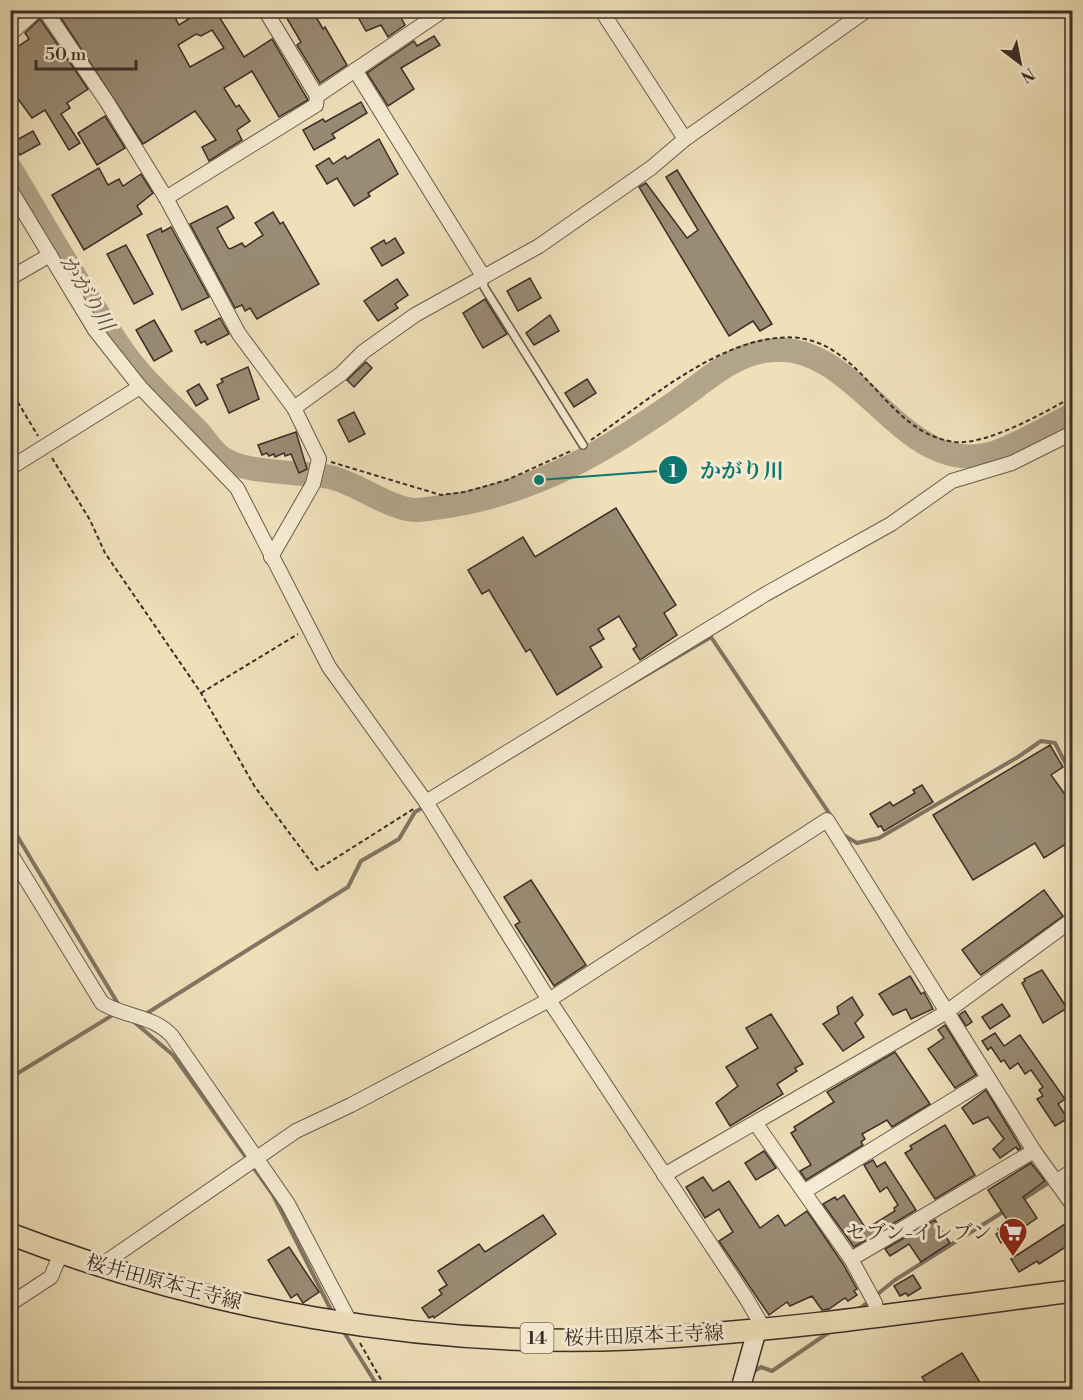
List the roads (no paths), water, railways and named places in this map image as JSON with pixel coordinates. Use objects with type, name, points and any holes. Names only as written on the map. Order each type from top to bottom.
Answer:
[{"type":"main road","name":"桜井田原本王寺線","points":[[10,1234],[100,1266],[221,1299],[350,1322],[433,1332],[555,1339],[630,1339],[757,1330],[873,1303],[1072,1291]]},
{"type":"street","points":[[10,34],[37,10]]},
{"type":"street","points":[[45,10],[107,102],[166,198],[239,334],[294,408],[318,461],[313,484],[271,557]]},
{"type":"street","points":[[166,198],[316,105],[317,96],[265,10]]},
{"type":"street","points":[[317,96],[444,10]]},
{"type":"street","points":[[601,10],[685,139]]},
{"type":"street","points":[[294,408],[340,374],[363,352],[380,340],[483,276],[539,246],[651,168],[685,139],[849,16],[867,10]]},
{"type":"street","points":[[355,70],[483,276]]},
{"type":"street","points":[[10,189],[94,330],[140,387],[237,488],[329,667],[426,802],[549,1000],[746,1298],[760,1322],[740,1389]]},
{"type":"street","points":[[10,278],[50,255]]},
{"type":"street","points":[[10,468],[140,387]]},
{"type":"street","points":[[426,802],[764,595],[891,524],[952,481],[1012,463],[1072,433]]},
{"type":"street","points":[[100,1266],[296,1131],[351,1105],[549,1000],[827,820],[987,1079],[1072,1204]]},
{"type":"street","points":[[10,853],[102,1003],[111,1009],[151,1021],[167,1030],[288,1204],[350,1322]]},
{"type":"street","points":[[664,1175],[945,1013],[1072,920]]},
{"type":"street","points":[[806,1191],[987,1079]]},
{"type":"street","points":[[756,1124],[806,1191],[851,1259],[873,1303]]},
{"type":"street","points":[[851,1259],[1034,1151]]},
{"type":"street","points":[[1056,1182],[1072,1171]]},
{"type":"street","points":[[10,1304],[51,1277],[62,1253]]},
{"type":"lane","points":[[483,276],[484,287],[584,446]]},
{"type":"waterway","name":"かがり川","points":[[10,168],[77,281],[128,358],[217,454],[231,463],[258,470],[330,477],[404,508],[421,510],[475,501],[508,492],[556,473],[626,435],[734,361],[774,350],[805,354],[832,368],[908,432],[935,448],[964,456],[996,452],[1025,440],[1072,415]]},
{"type":"waterway","points":[[624,688],[711,637],[831,816]]},
{"type":"waterway","points":[[843,835],[857,843],[879,838],[1018,757],[1041,741],[1055,743],[1072,776]]},
{"type":"waterway","points":[[144,1015],[348,887],[361,861],[399,839],[415,812],[424,807]]},
{"type":"waterway","points":[[10,824],[120,1007]]},
{"type":"waterway","points":[[10,1078],[116,1013]]},
{"type":"waterway","points":[[133,1021],[173,1055],[273,1195],[332,1312]]},
{"type":"waterway","points":[[1022,1200],[1051,1181]]},
{"type":"waterway","points":[[858,1310],[895,1280],[1006,1210]]},
{"type":"waterway","points":[[342,1329],[380,1390]]},
{"type":"waterway","points":[[753,1372],[761,1367],[772,1371],[831,1331]]},
{"type":"waterway","points":[[724,1390],[736,1382]]},
{"type":"place","name":"かがり川","points":[[539,480]]},
{"type":"place","name":"セブン-イレブン","points":[[1013,1258]]}]
